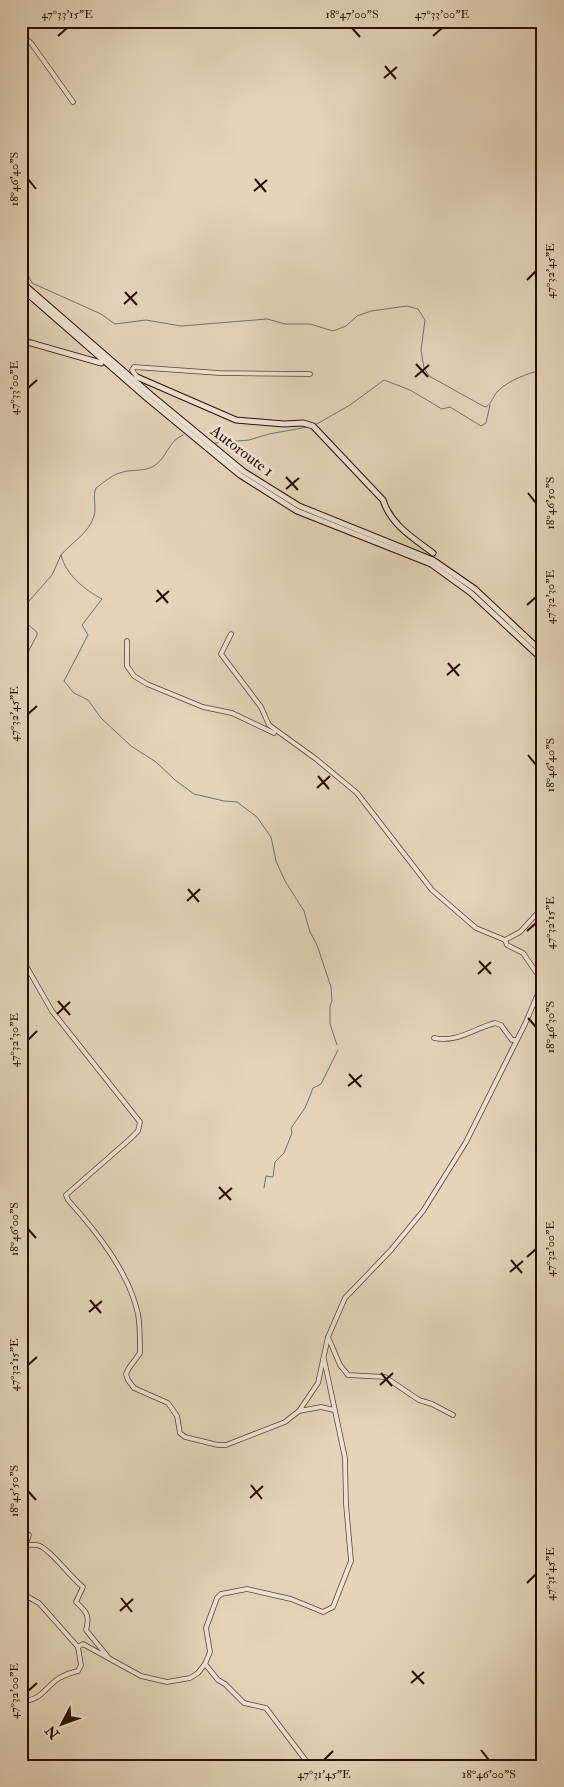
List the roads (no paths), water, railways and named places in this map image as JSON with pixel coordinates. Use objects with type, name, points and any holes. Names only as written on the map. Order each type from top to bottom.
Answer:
[{"type":"main road","name":"Autoroute 1","points":[[21,282],[151,395],[243,471],[299,506],[433,560],[475,589],[543,653]]},
{"type":"main road","name":"Autoroute 1","points":[[21,288],[148,399],[240,475],[297,511],[430,564],[471,593],[543,660]]},
{"type":"main road","points":[[21,342],[31,343],[102,363]]},
{"type":"main road","points":[[137,377],[236,420],[284,424],[303,422],[314,426],[379,495],[388,515],[433,553]]},
{"type":"street","points":[[21,35],[31,43],[73,102]]},
{"type":"street","points":[[137,377],[132,370],[134,367],[219,373],[310,374]]},
{"type":"street","points":[[231,634],[221,654],[260,707],[268,725],[316,759],[357,793],[432,890],[446,903],[476,928],[505,940],[507,945],[522,953],[536,972],[543,976]]},
{"type":"street","points":[[127,641],[127,666],[141,681],[203,707],[232,713],[277,732]]},
{"type":"street","points":[[505,940],[520,932],[543,907]]},
{"type":"street","points":[[21,957],[52,1012],[140,1122],[138,1131],[130,1139],[66,1195],[94,1232],[132,1295],[138,1315],[140,1352],[126,1374],[132,1386],[168,1403],[177,1416],[180,1433],[184,1437],[218,1446],[236,1442],[256,1431],[285,1422],[299,1411],[318,1383],[328,1337],[345,1298],[391,1250],[423,1211],[466,1142],[517,1040],[543,982]]},
{"type":"street","points":[[434,1038],[446,1040],[457,1038],[495,1023],[501,1025],[512,1040],[517,1040]]},
{"type":"street","points":[[328,1337],[340,1365],[348,1375],[385,1377],[419,1400],[432,1404],[453,1415]]},
{"type":"street","points":[[78,1647],[83,1644],[141,1676],[167,1682],[190,1678],[198,1673],[205,1664],[210,1652],[206,1628],[217,1598],[221,1594],[247,1589],[291,1598],[323,1612],[333,1607],[351,1561],[346,1504],[345,1458],[324,1358]]},
{"type":"street","points":[[299,1411],[321,1407],[334,1410]]},
{"type":"street","points":[[21,1529],[29,1535],[21,1556]]},
{"type":"street","points":[[24,1545],[40,1546],[51,1554],[72,1578],[83,1587],[76,1602],[87,1612],[89,1619],[86,1630],[110,1658]]},
{"type":"street","points":[[21,1593],[39,1602],[78,1647],[81,1665],[78,1671],[63,1676],[42,1695],[31,1701],[21,1701]]},
{"type":"street","points":[[205,1664],[218,1680],[225,1684],[244,1703],[266,1708],[310,1766]]},
{"type":"waterway","points":[[21,236],[27,272],[32,283],[101,314],[115,324],[146,320],[181,326],[267,319],[285,324],[310,324],[333,331],[346,326],[357,316],[371,311],[407,306],[418,309],[425,320],[421,350],[424,368],[429,376],[483,406],[486,407],[498,391],[508,383],[543,369]]},
{"type":"waterway","points":[[315,425],[350,405],[384,380],[410,390],[442,409],[450,407],[481,426],[486,423],[490,405]]},
{"type":"waterway","points":[[214,443],[249,440],[269,434],[308,427]]},
{"type":"waterway","points":[[183,435],[174,441],[162,459],[154,466],[119,473],[96,488],[94,494],[95,513],[92,522],[61,555],[67,569],[77,581],[102,599],[82,625],[88,635],[64,681],[74,693],[88,700],[101,718],[131,746],[156,762],[175,780],[194,794],[237,802],[257,817],[271,837],[276,861],[285,881],[304,911],[310,932],[317,945],[331,987],[330,1024],[337,1045]]},
{"type":"waterway","points":[[21,673],[24,660],[37,635],[37,632],[24,619],[22,609],[52,575],[61,555]]},
{"type":"waterway","points":[[264,1188],[266,1176],[273,1177],[275,1162],[284,1153],[292,1133],[291,1128],[305,1108],[313,1088],[321,1084],[338,1050]]}]
